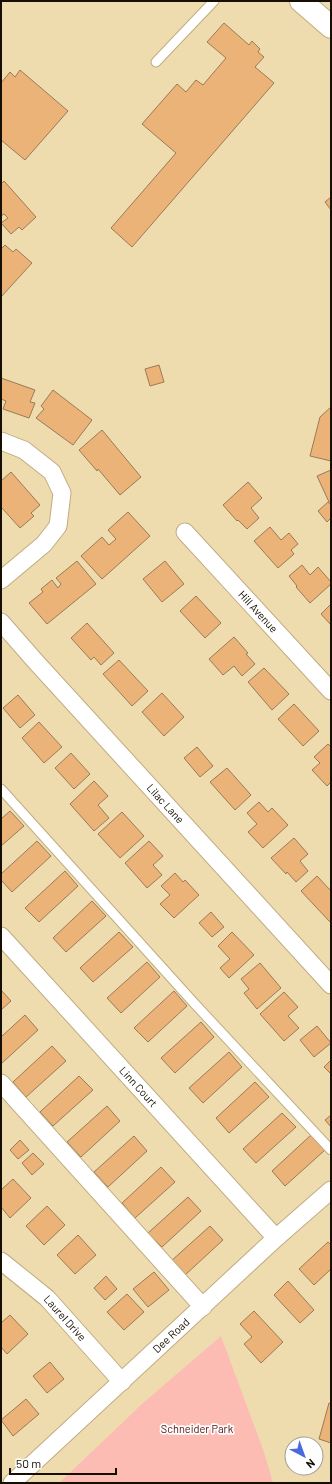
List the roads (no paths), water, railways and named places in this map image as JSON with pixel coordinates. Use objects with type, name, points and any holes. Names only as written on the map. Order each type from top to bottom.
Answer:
[{"type":"main road","points":[[301,1],[331,27]]},
{"type":"street","points":[[1,441],[24,450],[52,472],[62,493],[58,526],[44,544],[1,580]]},
{"type":"street","name":"Hill Avenue","points":[[185,532],[331,691]]},
{"type":"street","name":"Lilac Lane","points":[[1,622],[331,985]]},
{"type":"street","name":"Linn Court","points":[[1,936],[276,1238]]},
{"type":"street","points":[[1,1083],[203,1307]]},
{"type":"street","name":"Dee Road","points":[[12,1483],[276,1238],[331,1190]]},
{"type":"street","name":"Laurel Drive","points":[[1,1261],[46,1298],[122,1382]]},
{"type":"lane","points":[[156,62],[214,1]]},
{"type":"lane","points":[[1,789],[199,1008],[331,1150]]},
{"type":"park label","name":"Schneider Park","points":[[197,1429]]}]
